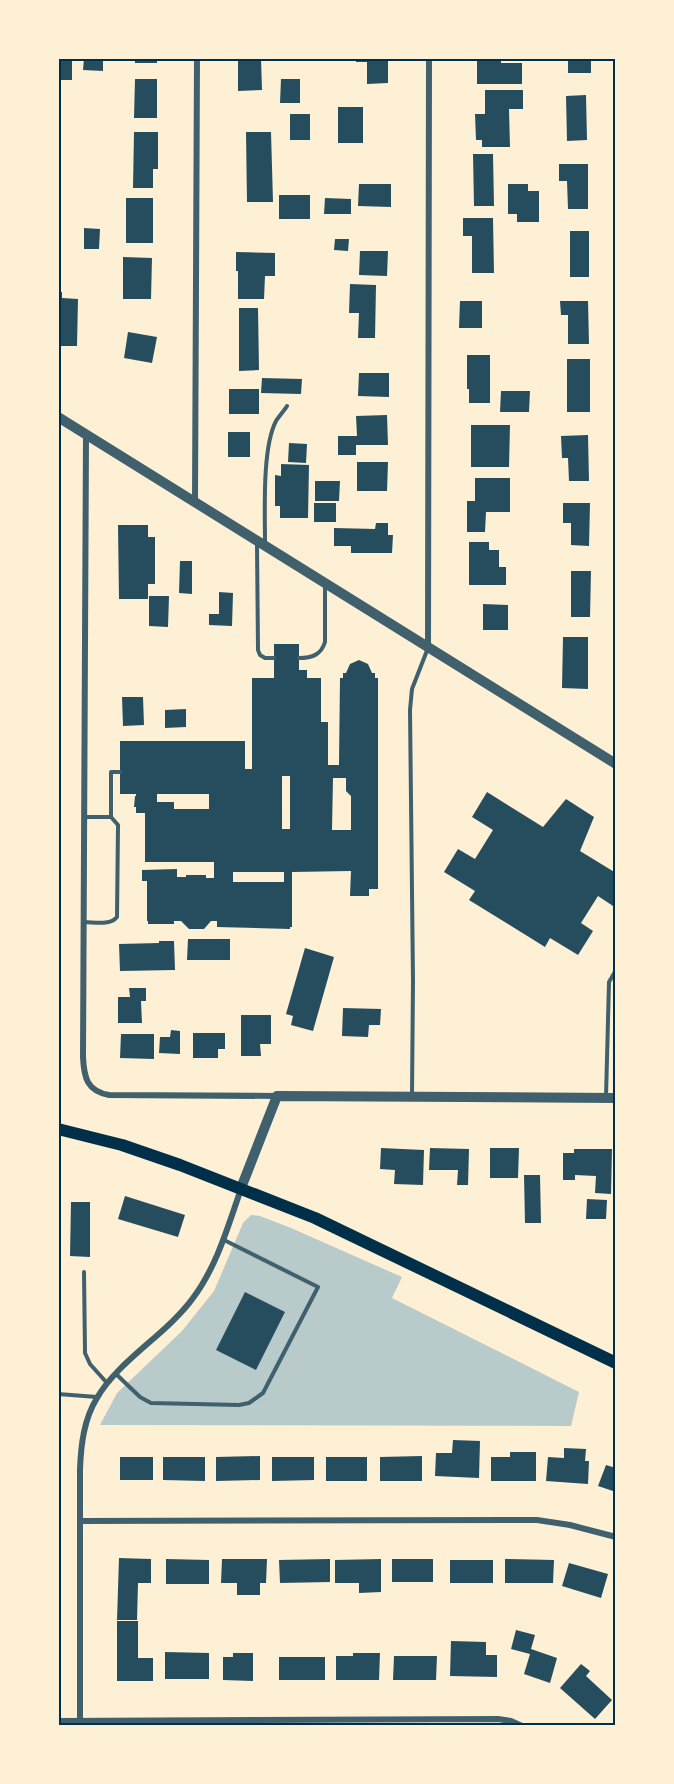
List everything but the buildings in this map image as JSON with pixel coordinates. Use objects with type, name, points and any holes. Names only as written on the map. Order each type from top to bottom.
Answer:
[{"type":"main road","points":[[58,1130],[122,1145],[241,1188],[315,1218],[615,1363]]},
{"type":"street","points":[[195,502],[197,58]]},
{"type":"street","points":[[428,648],[429,58]]},
{"type":"street","points":[[58,417],[615,764]]},
{"type":"street","points":[[86,434],[84,1070],[85,1078],[90,1086],[102,1094],[117,1096],[611,1098]]},
{"type":"street","points":[[80,1721],[80,1450],[89,1414],[107,1383],[195,1296],[222,1240],[277,1096]]},
{"type":"street","points":[[80,1521],[537,1520],[601,1532],[615,1538]]},
{"type":"street","points":[[58,1721],[498,1719],[522,1725]]},
{"type":"lane","points":[[274,658],[265,658],[258,650],[261,543],[268,451],[276,421],[287,406]]},
{"type":"lane","points":[[299,658],[314,657],[323,648],[326,584]]},
{"type":"lane","points":[[412,1097],[410,710],[412,689],[428,648]]},
{"type":"lane","points":[[84,922],[110,922],[116,920],[117,917],[118,825],[111,816],[111,772],[120,772]]},
{"type":"lane","points":[[84,816],[111,816]]},
{"type":"lane","points":[[611,1098],[609,982],[615,970]]},
{"type":"lane","points":[[116,1374],[140,1397],[151,1403],[239,1405],[249,1403],[263,1393],[318,1287],[222,1240]]},
{"type":"lane","points":[[84,1272],[85,1353],[90,1364],[107,1383]]},
{"type":"lane","points":[[58,1394],[97,1397]]},
{"type":"shaded area","points":[[251,1215],[260,1216],[291,1228],[402,1277],[392,1298],[579,1392],[571,1426],[100,1425],[117,1393],[182,1331],[214,1291],[243,1223]]}]
